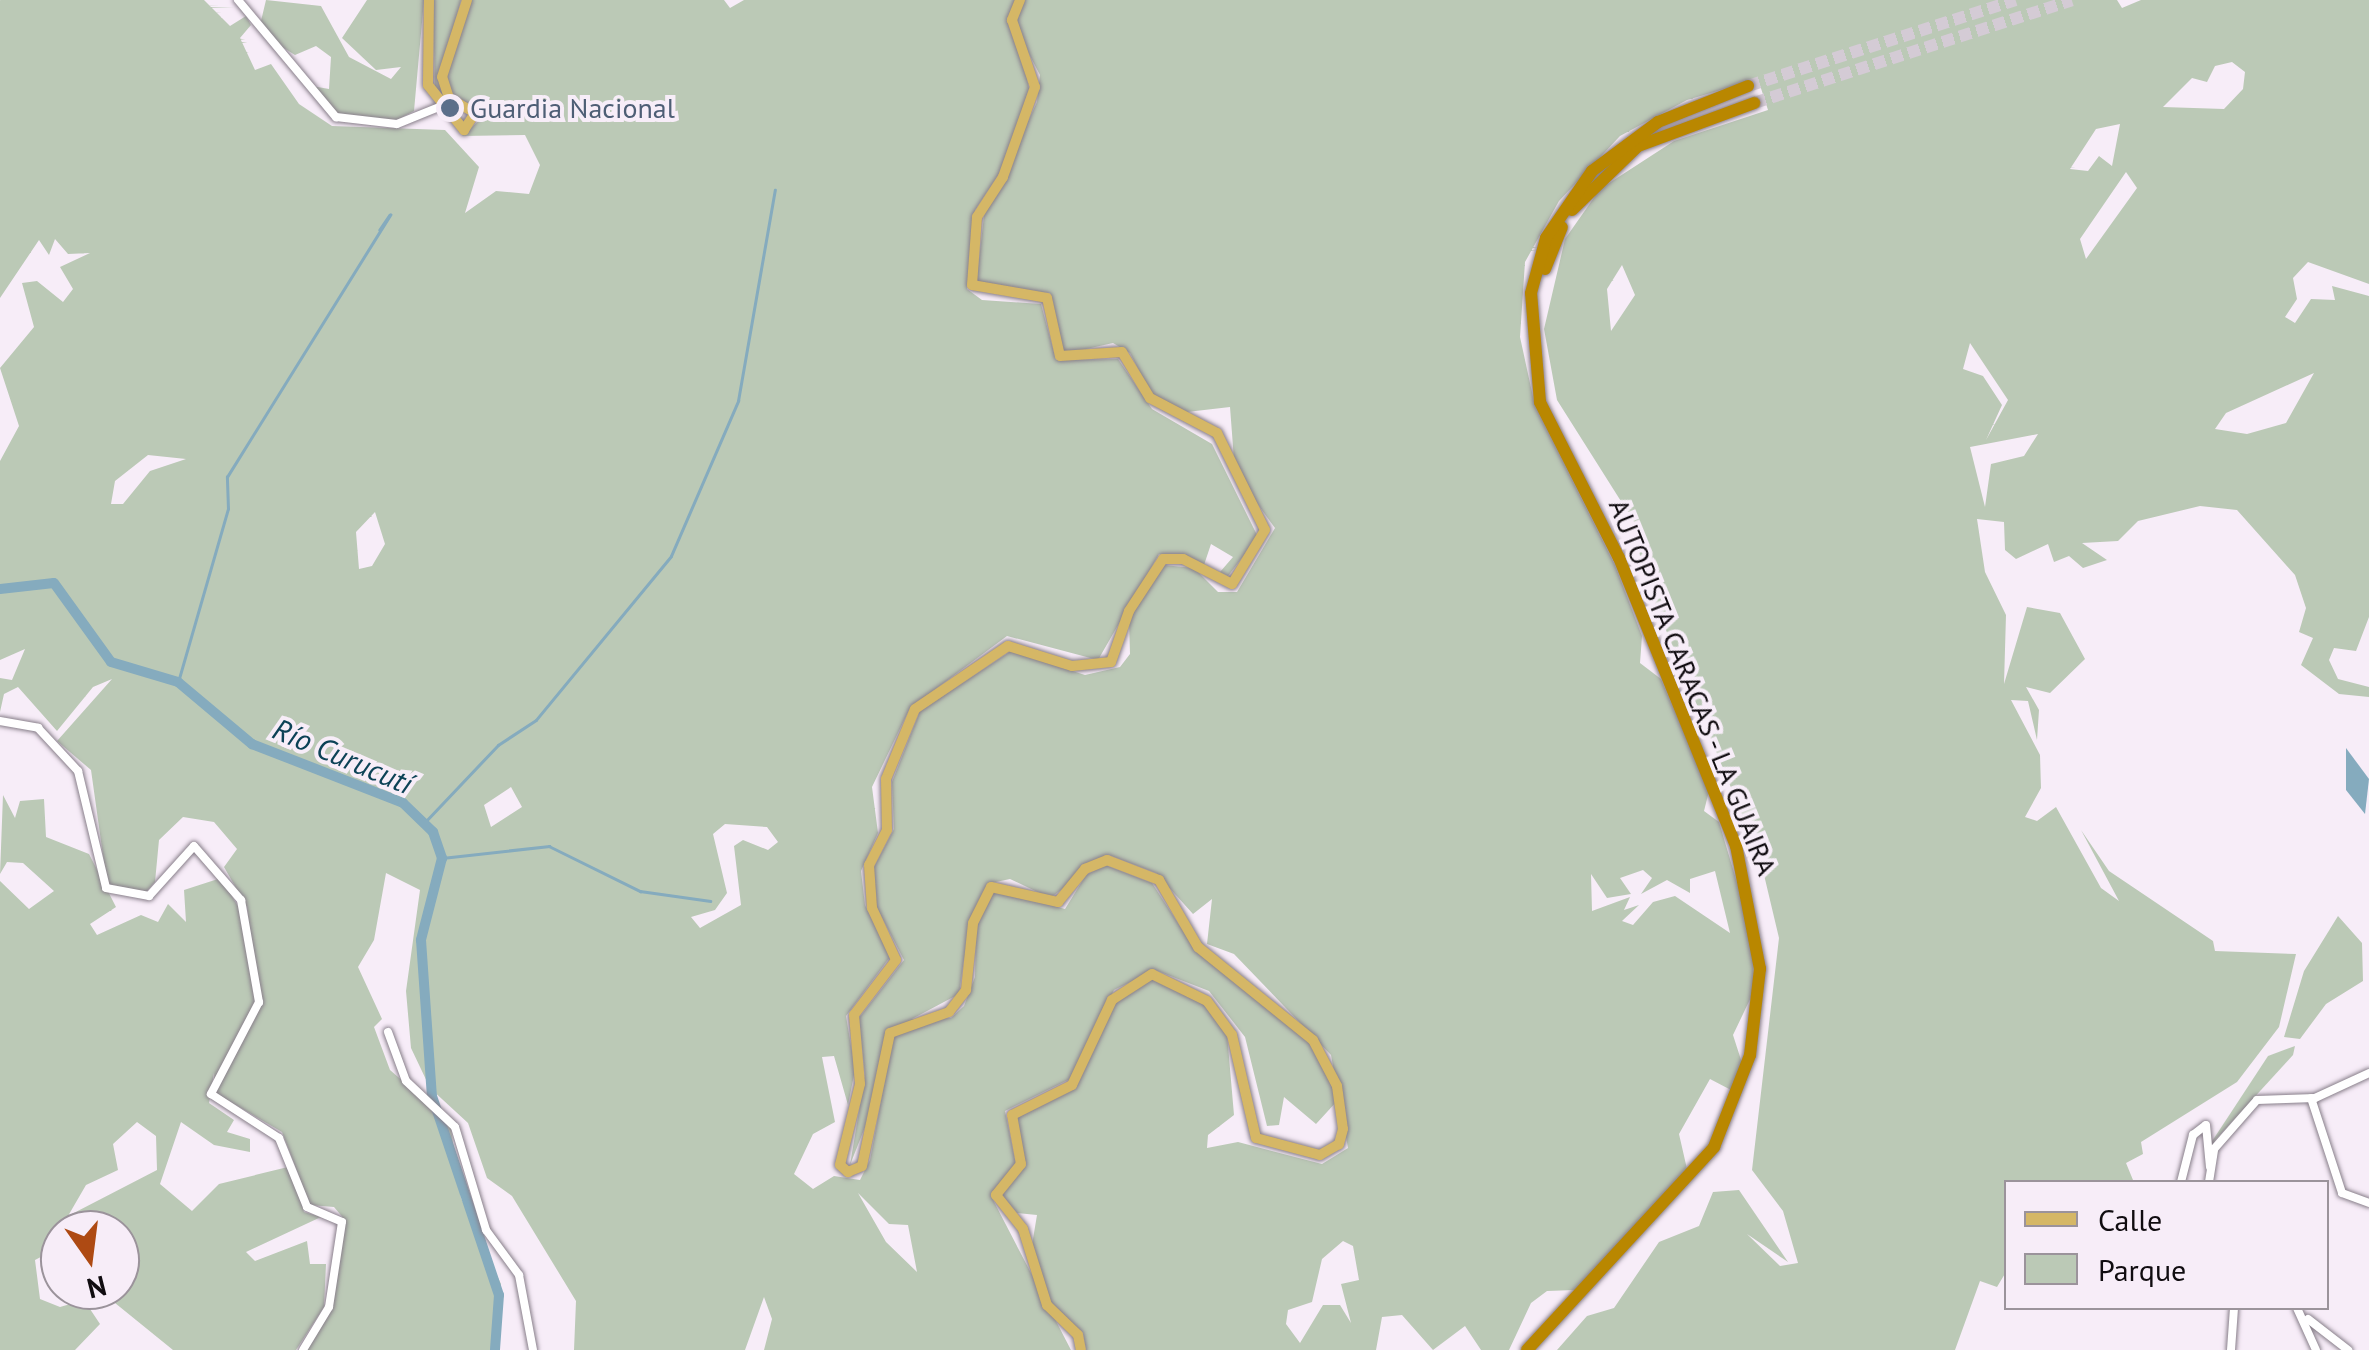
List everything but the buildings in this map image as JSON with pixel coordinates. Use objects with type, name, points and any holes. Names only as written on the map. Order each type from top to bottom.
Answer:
[{"type":"highway","name":"AUTOPISTA CARACAS - LA GUAIRA","points":[[1527,1350],[1714,1147],[1750,1055],[1760,969],[1736,846],[1619,558],[1540,402],[1531,292],[1551,228],[1592,171],[1658,122],[1748,86]]},
{"type":"highway","name":"AUTOPISTA CARACAS - LA GUAIRA","points":[[1539,1350],[1721,1151],[1758,1057],[1768,969],[1744,842],[1627,554],[1549,399],[1540,294],[1559,232],[1611,166],[1657,137],[1754,102]]},
{"type":"main road","points":[[430,0],[427,82],[456,128],[475,124],[442,77],[467,0]]},
{"type":"main road","points":[[1020,0],[1012,20],[1033,66],[1031,109],[978,217],[972,286],[1047,298],[1060,356],[1122,352],[1150,398],[1217,433],[1265,530],[1232,584],[1183,558],[1163,559],[1129,611],[1111,662],[1072,666],[1008,646],[916,709],[886,779],[887,830],[869,865],[872,908],[896,960],[854,1015],[860,1084],[840,1165],[853,1172],[862,1166],[890,1033],[949,1012],[966,990],[972,923],[991,887],[1058,902],[1084,869],[1108,860],[1159,880],[1198,947],[1310,1036],[1332,1073],[1342,1117],[1342,1140],[1326,1154],[1256,1138],[1232,1035],[1207,1001],[1152,974],[1112,1000],[1072,1084],[1012,1115],[1021,1164],[996,1194],[1023,1229],[1047,1306],[1078,1335],[1081,1350]]},
{"type":"street","points":[[238,0],[336,117],[397,124],[440,107]]},
{"type":"street","points":[[0,721],[32,725],[78,770],[106,888],[149,896],[194,846],[241,900],[259,1002],[211,1094],[279,1138],[305,1204],[337,1214],[343,1227],[328,1307],[303,1350]]},
{"type":"street","points":[[388,1032],[406,1081],[455,1126],[478,1212],[519,1275],[533,1350]]},
{"type":"street","points":[[2210,1167],[2256,1100],[2311,1098],[2369,1073]]},
{"type":"street","points":[[2311,1098],[2342,1193],[2369,1203]]},
{"type":"street","points":[[2182,1180],[2193,1134],[2206,1125],[2209,1180]]},
{"type":"street","points":[[2231,1350],[2234,1310]]},
{"type":"street","points":[[2299,1310],[2348,1350]]},
{"type":"street","points":[[2308,1319],[2316,1350]]},
{"type":"green space","points":[[0,0],[204,0],[230,26],[246,16],[251,25],[240,38],[255,70],[271,64],[299,104],[332,126],[445,130],[479,167],[465,213],[496,191],[529,194],[540,165],[525,135],[462,136],[482,118],[447,89],[446,49],[445,97],[435,92],[433,0],[461,0],[454,26],[472,0],[724,0],[730,8],[744,0],[2117,0],[2122,8],[2141,0],[2369,0],[2369,284],[2308,262],[2293,278],[2297,299],[2285,317],[2295,323],[2311,299],[2335,300],[2332,286],[2369,296],[2369,617],[2356,651],[2334,648],[2329,660],[2338,679],[2369,687],[2369,697],[2339,694],[2301,665],[2313,638],[2299,632],[2306,608],[2295,575],[2237,510],[2200,506],[2138,521],[2118,541],[2082,543],[2107,560],[2083,568],[2069,556],[2054,562],[2048,544],[2016,559],[2005,550],[2004,522],[1977,519],[1985,572],[2006,615],[2004,684],[2027,607],[2060,613],[2085,659],[2050,693],[2026,687],[2039,710],[2037,740],[2028,701],[2011,700],[2040,755],[2041,788],[2025,817],[2037,821],[2056,807],[2101,888],[2119,901],[2081,830],[2109,871],[2213,941],[2215,951],[2296,954],[2279,1027],[2237,1082],[2141,1142],[2143,1154],[2126,1163],[2133,1180],[2004,1180],[2004,1275],[1997,1287],[1980,1281],[1955,1350],[1557,1350],[1587,1316],[1614,1308],[1659,1242],[1699,1226],[1713,1192],[1739,1190],[1788,1262],[1747,1234],[1780,1266],[1798,1263],[1783,1211],[1752,1170],[1779,938],[1760,858],[1642,572],[1636,525],[1557,400],[1544,329],[1565,239],[1600,189],[1674,141],[1768,110],[1758,79],[1687,100],[1620,136],[1559,201],[1525,262],[1520,337],[1535,406],[1615,565],[1642,636],[1640,663],[1661,679],[1709,791],[1704,811],[1719,822],[1752,933],[1754,991],[1733,1035],[1742,1063],[1731,1090],[1710,1079],[1679,1134],[1687,1169],[1575,1290],[1547,1291],[1531,1303],[1509,1350],[1481,1350],[1465,1326],[1433,1350],[1402,1315],[1382,1317],[1376,1350],[1086,1350],[1083,1333],[1052,1305],[1031,1251],[1037,1215],[1017,1213],[1001,1194],[1023,1167],[1017,1117],[1077,1085],[1110,1005],[1153,979],[1201,999],[1227,1034],[1234,1115],[1208,1135],[1207,1148],[1238,1142],[1322,1164],[1348,1148],[1331,1055],[1234,954],[1207,944],[1212,899],[1193,914],[1156,873],[1109,855],[1050,898],[1010,879],[991,883],[964,959],[959,994],[912,1019],[951,1018],[964,1006],[975,977],[976,927],[994,890],[1065,909],[1086,875],[1105,865],[1152,883],[1187,937],[1312,1042],[1338,1100],[1316,1124],[1284,1097],[1279,1125],[1267,1126],[1245,1037],[1209,991],[1155,970],[1114,990],[1070,1079],[1005,1111],[1016,1165],[991,1196],[1071,1350],[764,1350],[772,1319],[764,1297],[745,1350],[574,1350],[576,1301],[512,1196],[487,1178],[468,1123],[430,1088],[411,1048],[406,991],[420,890],[386,873],[374,940],[358,967],[382,1019],[374,1027],[390,1070],[450,1122],[461,1198],[501,1284],[495,1350],[307,1350],[333,1304],[345,1220],[334,1207],[310,1205],[282,1132],[215,1093],[214,1073],[209,1103],[234,1120],[227,1132],[250,1139],[250,1152],[214,1145],[181,1122],[160,1184],[192,1211],[219,1184],[292,1166],[304,1212],[321,1217],[246,1252],[255,1261],[307,1241],[310,1264],[326,1264],[324,1307],[296,1350],[173,1350],[124,1310],[140,1310],[140,1210],[80,1210],[157,1170],[156,1136],[137,1122],[113,1144],[118,1170],[86,1185],[71,1210],[40,1210],[40,1257],[35,1260],[40,1310],[91,1310],[100,1324],[75,1350],[0,1350],[0,881],[29,909],[54,891],[23,863],[7,862],[0,874],[3,795],[15,818],[20,801],[44,799],[46,837],[89,854],[116,907],[90,924],[97,935],[141,915],[158,922],[168,904],[186,922],[184,890],[221,878],[242,913],[257,994],[247,907],[224,867],[237,849],[214,822],[183,817],[159,840],[155,882],[146,892],[107,884],[91,770],[57,741],[112,679],[93,687],[57,731],[18,687],[4,694],[0,712],[0,678],[12,680],[25,649],[0,660],[0,461],[19,426],[0,368],[34,327],[22,283],[37,281],[63,302],[73,289],[60,267],[90,253],[68,254],[55,239],[49,255],[39,240],[0,298]],"holes":[[[1019,35],[1040,75],[1037,102],[984,216],[976,286],[1050,293],[1064,354],[1113,343],[1130,353],[1151,394],[1187,412],[1230,407],[1235,473],[1275,528],[1237,592],[1218,592],[1194,568],[1163,565],[1129,620],[1130,654],[1120,667],[1085,675],[1011,651],[920,711],[892,782],[894,829],[873,869],[876,906],[904,960],[859,1018],[865,1075],[850,1165],[886,1074],[870,1160],[860,1180],[834,1176],[813,1189],[794,1174],[813,1134],[835,1122],[822,1057],[834,1056],[848,1105],[855,1070],[846,1016],[890,957],[865,905],[861,871],[878,833],[872,787],[910,708],[1007,636],[1098,660],[1159,554],[1204,565],[1211,544],[1233,557],[1220,572],[1228,576],[1258,537],[1212,444],[1152,409],[1118,359],[1056,360],[1041,304],[982,300],[967,289],[975,210],[1003,168],[1029,89]],[[2232,62],[2245,72],[2243,89],[2224,109],[2163,107],[2192,78],[2207,82],[2215,66]],[[2120,124],[2112,166],[2099,156],[2088,171],[2070,169],[2096,129]],[[2126,172],[2137,188],[2086,259],[2080,239]],[[1622,265],[1635,295],[1611,331],[1607,289]],[[1970,343],[2008,400],[1986,440],[2002,405],[1983,376],[1963,369]],[[2314,373],[2286,423],[2247,434],[2215,429],[2226,413]],[[2038,434],[2024,456],[1991,464],[1985,507],[1970,447]],[[148,455],[186,459],[150,471],[123,504],[111,504],[115,481]],[[375,512],[385,544],[372,566],[359,569],[356,532]],[[511,787],[522,807],[491,827],[484,805]],[[725,824],[767,827],[778,842],[768,850],[743,840],[734,846],[741,905],[700,928],[691,917],[715,910],[727,893],[713,834]],[[1643,870],[1652,878],[1641,894],[1667,880],[1690,893],[1690,879],[1715,871],[1730,933],[1675,896],[1653,902],[1633,925],[1622,921],[1639,905],[1624,910],[1630,897],[1592,911],[1591,874],[1607,898],[1631,894],[1620,878]],[[858,1193],[889,1224],[908,1225],[917,1272],[886,1242]],[[1343,1241],[1353,1246],[1359,1280],[1341,1284],[1351,1323],[1340,1305],[1323,1305],[1300,1343],[1286,1324],[1288,1310],[1312,1302],[1322,1259]]]},
{"type":"green space","points":[[266,0],[321,6],[349,57],[391,79],[401,67],[376,70],[342,38],[367,0],[424,0],[414,111],[395,121],[335,113],[312,86],[329,89],[331,57],[316,46],[295,55],[279,45],[261,21]]},
{"type":"green space","points":[[2338,916],[2362,943],[2363,981],[2326,1004],[2300,1039],[2284,1037],[2304,971]]},
{"type":"green space","points":[[2295,1046],[2293,1055],[2207,1149],[2268,1056]]},
{"type":"water","points":[[2346,748],[2369,779],[2365,814],[2346,790]]},
{"type":"waterway","points":[[425,822],[498,745],[536,720],[671,556],[738,401],[775,190]]},
{"type":"waterway","points":[[178,682],[228,509],[227,477],[390,215],[380,230]]},
{"type":"waterway","name":"Río Curucutí","points":[[0,589],[54,583],[111,662],[178,682],[252,744],[403,803],[433,832],[442,858],[421,940],[432,1096],[499,1295],[495,1350]]},
{"type":"waterway","points":[[442,858],[549,846],[640,891],[710,901]]},
{"type":"tunnel","points":[[1748,86],[2016,0]]},
{"type":"tunnel","points":[[1754,103],[2072,0]]},
{"type":"place","name":"Guardia Nacional","points":[[450,108]]}]
